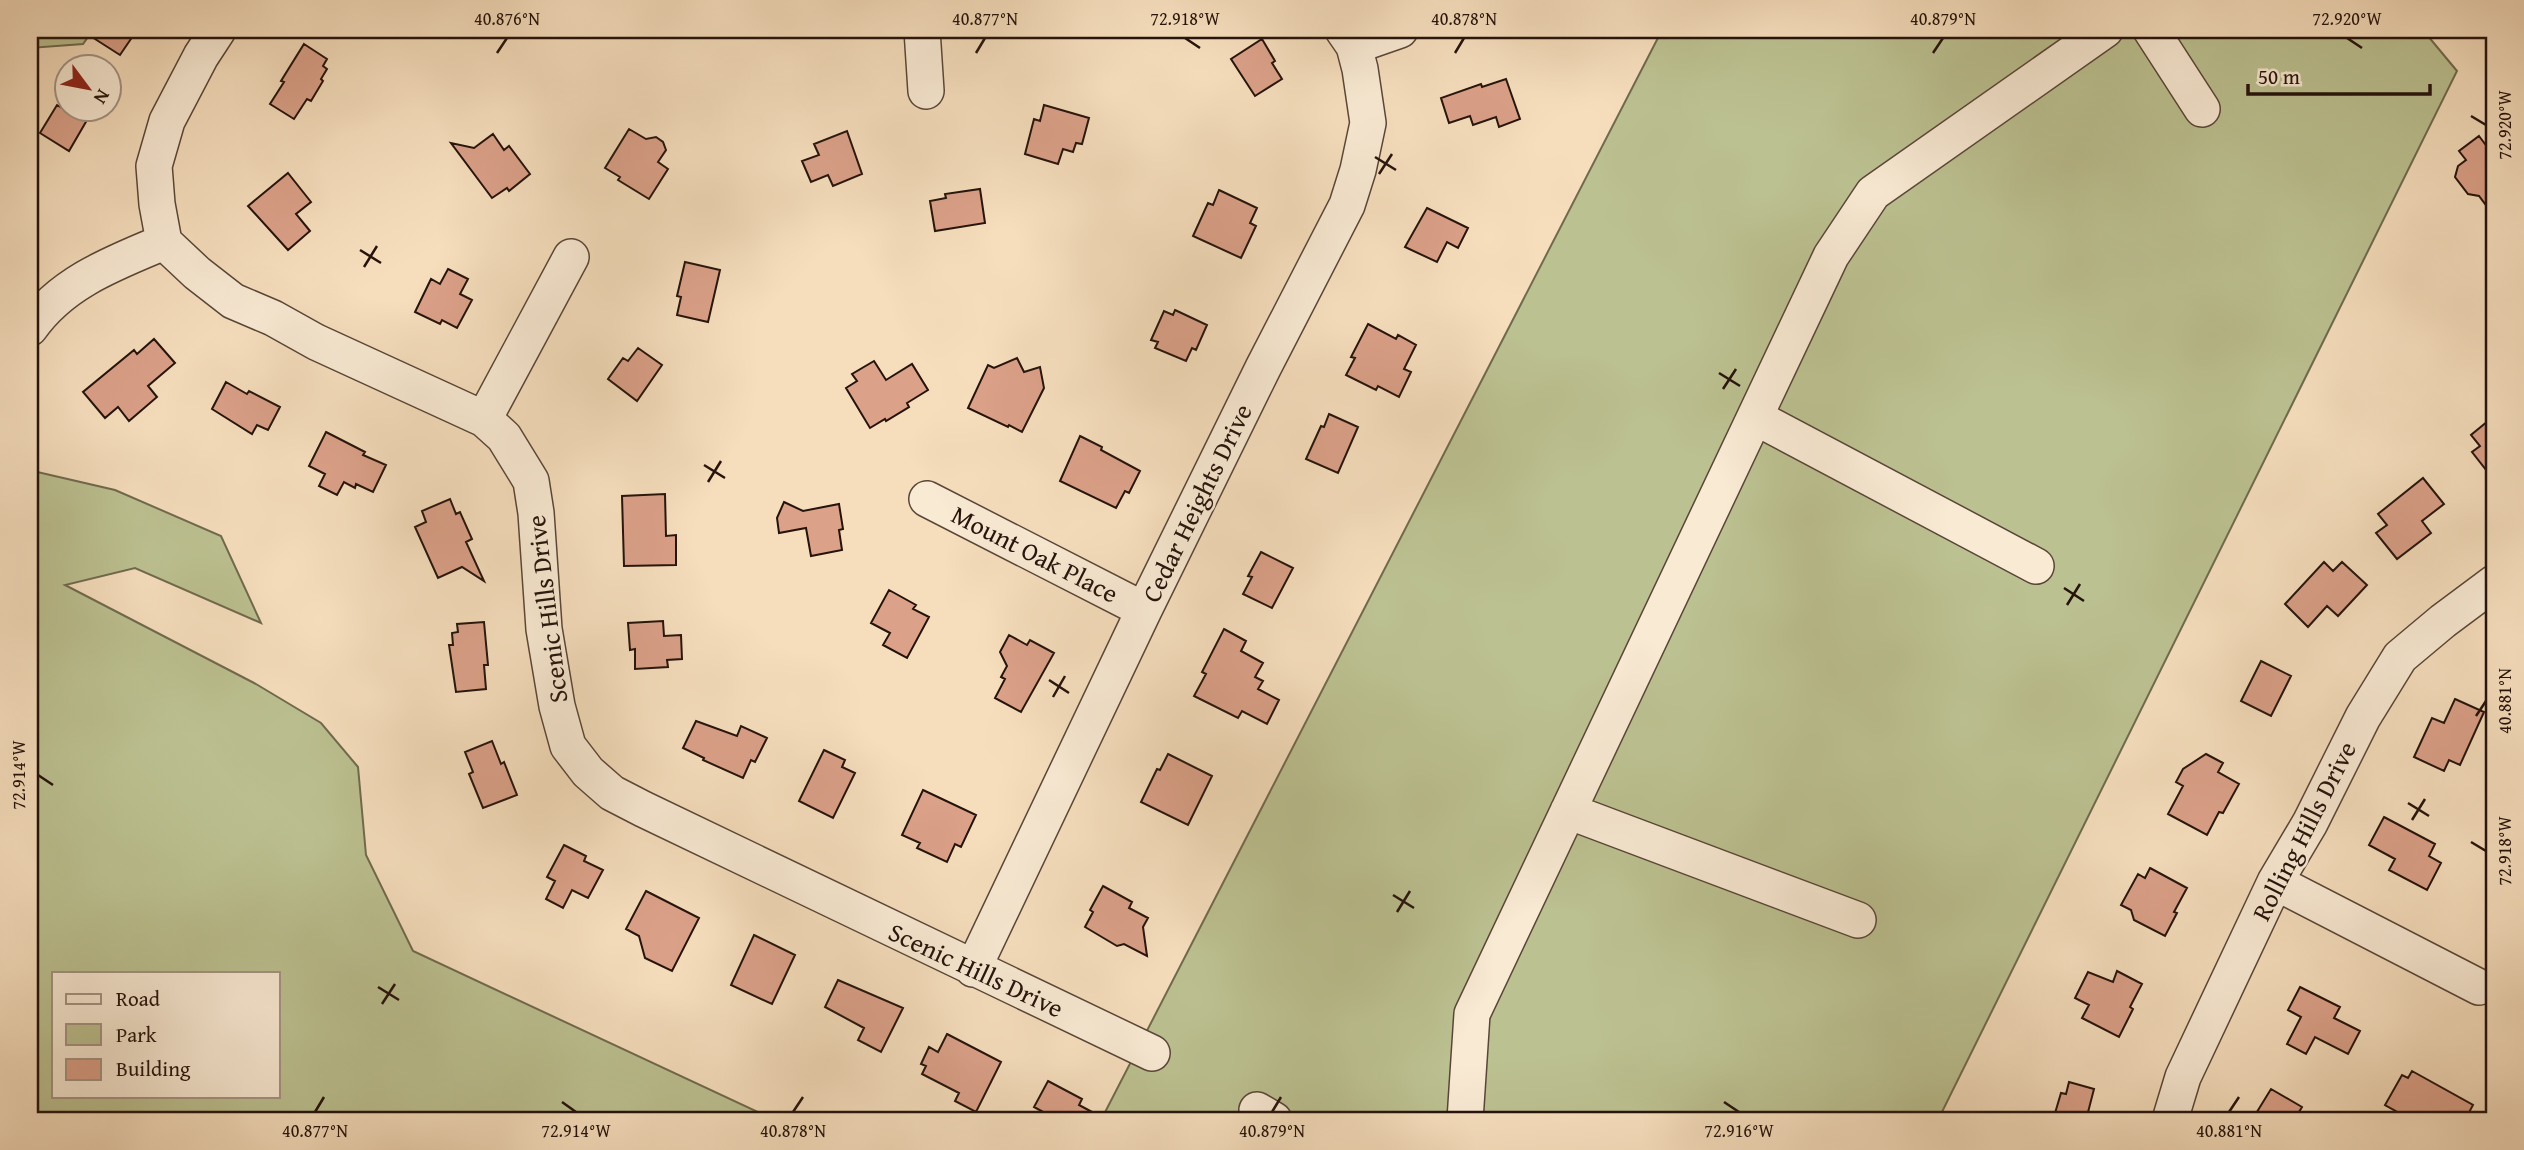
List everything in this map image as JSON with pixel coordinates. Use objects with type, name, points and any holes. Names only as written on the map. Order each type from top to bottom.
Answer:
[{"type":"street","points":[[30,328],[40,313],[75,283],[164,242],[154,166],[167,121],[201,56],[218,30]]},
{"type":"street","points":[[922,30],[926,91]]},
{"type":"street","points":[[1349,38],[1400,30]]},
{"type":"street","points":[[1465,1120],[1472,1014],[1831,256],[1872,193],[2105,30]]},
{"type":"street","points":[[2151,30],[2202,109]]},
{"type":"street","name":"Cedar Heights Drive","points":[[973,969],[1144,610],[1263,368],[1348,205],[1368,123],[1360,69],[1349,38]]},
{"type":"street","name":"Scenic Hills Drive","points":[[164,242],[197,273],[233,301],[484,419],[504,437],[531,481],[536,513],[544,629],[557,706],[568,746],[588,772],[612,793],[1152,1053]]},
{"type":"street","points":[[484,419],[571,257]]},
{"type":"street","points":[[1755,417],[2036,566]]},
{"type":"street","name":"Mount Oak Place","points":[[927,499],[1144,610]]},
{"type":"street","name":"Rolling Hills Drive","points":[[2170,1120],[2183,1077],[2275,882],[2310,822],[2362,718],[2400,657],[2494,583]]},
{"type":"street","points":[[1568,811],[1858,920]]},
{"type":"street","points":[[2275,882],[2479,986]]},
{"type":"green space","points":[[30,30],[93,30],[83,44],[30,48]]},
{"type":"green space","points":[[1662,30],[2423,30],[2457,71],[1938,1120],[1101,1120]]},
{"type":"green space","points":[[33,471],[115,490],[221,536],[261,623],[135,568],[65,585],[256,684],[321,723],[358,767],[366,855],[413,951],[775,1120],[30,1120],[30,474]]},
{"type":"building","points":[[81,30],[137,30],[122,52],[115,52]]},
{"type":"building","points":[[1262,39],[1282,79],[1255,96],[1231,59]]},
{"type":"building","points":[[304,44],[327,59],[323,66],[327,69],[311,101],[307,99],[294,119],[270,104]]},
{"type":"building","points":[[1506,79],[1520,119],[1499,127],[1496,117],[1473,125],[1470,116],[1449,123],[1441,98],[1481,84],[1482,87]]},
{"type":"building","points":[[1044,105],[1089,118],[1082,144],[1076,143],[1073,152],[1063,149],[1058,164],[1025,154],[1034,119],[1040,121]]},
{"type":"building","points":[[52,113],[52,122],[86,122],[69,151],[40,133]]},
{"type":"building","points":[[629,129],[646,139],[656,137],[663,142],[666,150],[658,162],[668,169],[649,199],[618,180],[620,177],[605,168]]},
{"type":"building","points":[[847,131],[862,174],[833,186],[828,175],[811,182],[802,161],[819,155],[814,144]]},
{"type":"building","points":[[493,134],[504,150],[509,146],[530,174],[509,191],[507,188],[492,198],[451,143],[474,148]]},
{"type":"building","points":[[2479,136],[2494,156],[2494,216],[2479,196],[2468,194],[2455,177],[2458,166],[2466,160],[2459,151]]},
{"type":"building","points":[[288,173],[311,202],[296,214],[310,231],[288,250],[248,206]]},
{"type":"building","points":[[980,189],[985,223],[935,231],[930,201],[946,198],[945,194]]},
{"type":"building","points":[[1219,190],[1257,208],[1250,223],[1256,226],[1241,258],[1193,236],[1208,203],[1213,205]]},
{"type":"building","points":[[1427,208],[1468,228],[1458,248],[1447,242],[1437,262],[1405,247]]},
{"type":"building","points":[[685,262],[720,270],[708,322],[677,315],[681,297],[677,296]]},
{"type":"building","points":[[448,269],[468,279],[460,294],[472,300],[457,328],[442,320],[440,324],[415,312],[431,279],[440,284]]},
{"type":"building","points":[[1175,310],[1207,325],[1196,350],[1192,348],[1186,361],[1155,348],[1158,342],[1151,340],[1164,311],[1173,315]]},
{"type":"building","points":[[1368,324],[1396,339],[1398,335],[1416,345],[1404,369],[1411,372],[1399,397],[1378,386],[1376,390],[1346,375],[1355,358],[1351,357]]},
{"type":"building","points":[[154,339],[175,363],[148,386],[157,397],[129,421],[118,407],[105,418],[83,392],[134,350],[137,354]]},
{"type":"building","points":[[638,348],[662,365],[637,401],[608,379],[623,358],[628,361]]},
{"type":"building","points":[[1017,358],[1024,372],[1040,367],[1044,388],[1022,432],[968,408],[988,365],[994,368]]},
{"type":"building","points":[[874,361],[886,380],[912,364],[928,390],[907,403],[909,407],[870,428],[846,388],[857,381],[852,374]]},
{"type":"building","points":[[226,382],[280,407],[268,430],[257,425],[252,434],[212,409]]},
{"type":"building","points":[[1329,414],[1358,427],[1338,473],[1306,459]]},
{"type":"building","points":[[2494,416],[2494,480],[2472,452],[2480,446],[2471,435]]},
{"type":"building","points":[[326,432],[365,452],[363,455],[386,465],[373,492],[344,482],[337,495],[319,486],[325,474],[309,466]]},
{"type":"building","points":[[1080,436],[1140,471],[1129,493],[1125,491],[1116,508],[1060,481]]},
{"type":"building","points":[[2423,478],[2444,504],[2422,521],[2431,533],[2397,559],[2376,533],[2387,525],[2378,514]]},
{"type":"building","points":[[665,494],[666,536],[676,535],[676,565],[624,566],[622,496]]},
{"type":"building","points":[[450,499],[456,514],[460,512],[472,539],[466,542],[484,581],[462,567],[438,578],[415,527],[426,522],[422,511]]},
{"type":"building","points":[[784,502],[803,511],[839,504],[843,529],[839,530],[842,550],[811,556],[806,528],[779,533],[777,518]]},
{"type":"building","points":[[1261,552],[1293,568],[1272,608],[1243,594],[1252,577],[1248,576]]},
{"type":"building","points":[[2324,562],[2333,571],[2342,562],[2367,585],[2338,616],[2327,606],[2308,627],[2285,604]]},
{"type":"building","points":[[889,590],[916,605],[913,609],[929,617],[907,658],[883,645],[890,633],[871,623]]},
{"type":"building","points":[[663,621],[664,636],[681,635],[682,659],[667,660],[668,667],[635,669],[635,649],[630,650],[628,623]]},
{"type":"building","points":[[484,622],[488,665],[484,665],[486,689],[456,692],[449,645],[453,645],[452,633],[458,632],[457,624]]},
{"type":"building","points":[[1224,629],[1246,641],[1241,651],[1263,663],[1255,677],[1263,681],[1258,689],[1279,700],[1267,724],[1242,711],[1238,718],[1194,696],[1206,674],[1202,672]]},
{"type":"building","points":[[1009,635],[1027,645],[1030,640],[1054,653],[1021,712],[995,698],[1005,679],[1001,677],[1007,666],[1000,652]]},
{"type":"building","points":[[2261,661],[2291,676],[2271,716],[2241,701]]},
{"type":"building","points":[[2455,699],[2484,712],[2460,765],[2449,760],[2444,771],[2414,757],[2432,718],[2444,723]]},
{"type":"building","points":[[696,721],[737,736],[741,726],[767,738],[755,762],[751,760],[743,778],[683,748]]},
{"type":"building","points":[[492,741],[517,795],[483,808],[469,774],[473,772],[465,752]]},
{"type":"building","points":[[824,750],[845,760],[842,767],[855,773],[833,818],[799,801]]},
{"type":"building","points":[[1168,754],[1212,776],[1188,825],[1141,802],[1157,769],[1160,770]]},
{"type":"building","points":[[2206,754],[2223,763],[2218,772],[2239,784],[2207,835],[2168,814],[2183,786],[2176,782],[2183,769]]},
{"type":"building","points":[[923,790],[976,815],[961,847],[955,844],[947,862],[917,848],[920,843],[902,835]]},
{"type":"building","points":[[2384,817],[2435,844],[2429,856],[2441,863],[2427,890],[2389,870],[2395,859],[2369,845]]},
{"type":"building","points":[[564,845],[586,856],[584,861],[603,870],[588,898],[572,890],[563,908],[546,899],[555,881],[547,877]]},
{"type":"building","points":[[2150,868],[2187,888],[2165,936],[2134,920],[2131,910],[2121,905],[2138,874],[2145,878]]},
{"type":"building","points":[[1103,886],[1132,902],[1129,908],[1148,918],[1143,927],[1147,956],[1124,944],[1117,946],[1085,927],[1093,912],[1090,910]]},
{"type":"building","points":[[646,891],[699,918],[672,971],[645,958],[639,936],[626,929]]},
{"type":"building","points":[[754,935],[795,955],[772,1004],[731,985]]},
{"type":"building","points":[[2117,971],[2142,984],[2119,1037],[2082,1018],[2089,1005],[2075,998],[2088,972],[2113,982]]},
{"type":"building","points":[[838,980],[903,1008],[881,1052],[858,1040],[864,1028],[825,1007]]},
{"type":"building","points":[[2300,987],[2340,1007],[2334,1018],[2360,1031],[2348,1054],[2315,1037],[2306,1054],[2287,1044],[2301,1017],[2288,1010]]},
{"type":"building","points":[[947,1034],[1001,1062],[976,1112],[955,1101],[959,1093],[922,1074],[926,1066],[921,1064],[929,1047],[938,1052]]},
{"type":"building","points":[[2412,1071],[2473,1105],[2465,1120],[2412,1120],[2385,1105],[2402,1075],[2408,1078]]},
{"type":"building","points":[[1048,1081],[1082,1099],[1079,1105],[1107,1120],[1058,1120],[1034,1107]]},
{"type":"building","points":[[2069,1082],[2094,1089],[2086,1120],[2053,1120],[2061,1093],[2066,1094]]},
{"type":"building","points":[[2271,1089],[2302,1107],[2294,1120],[2252,1120]]}]
